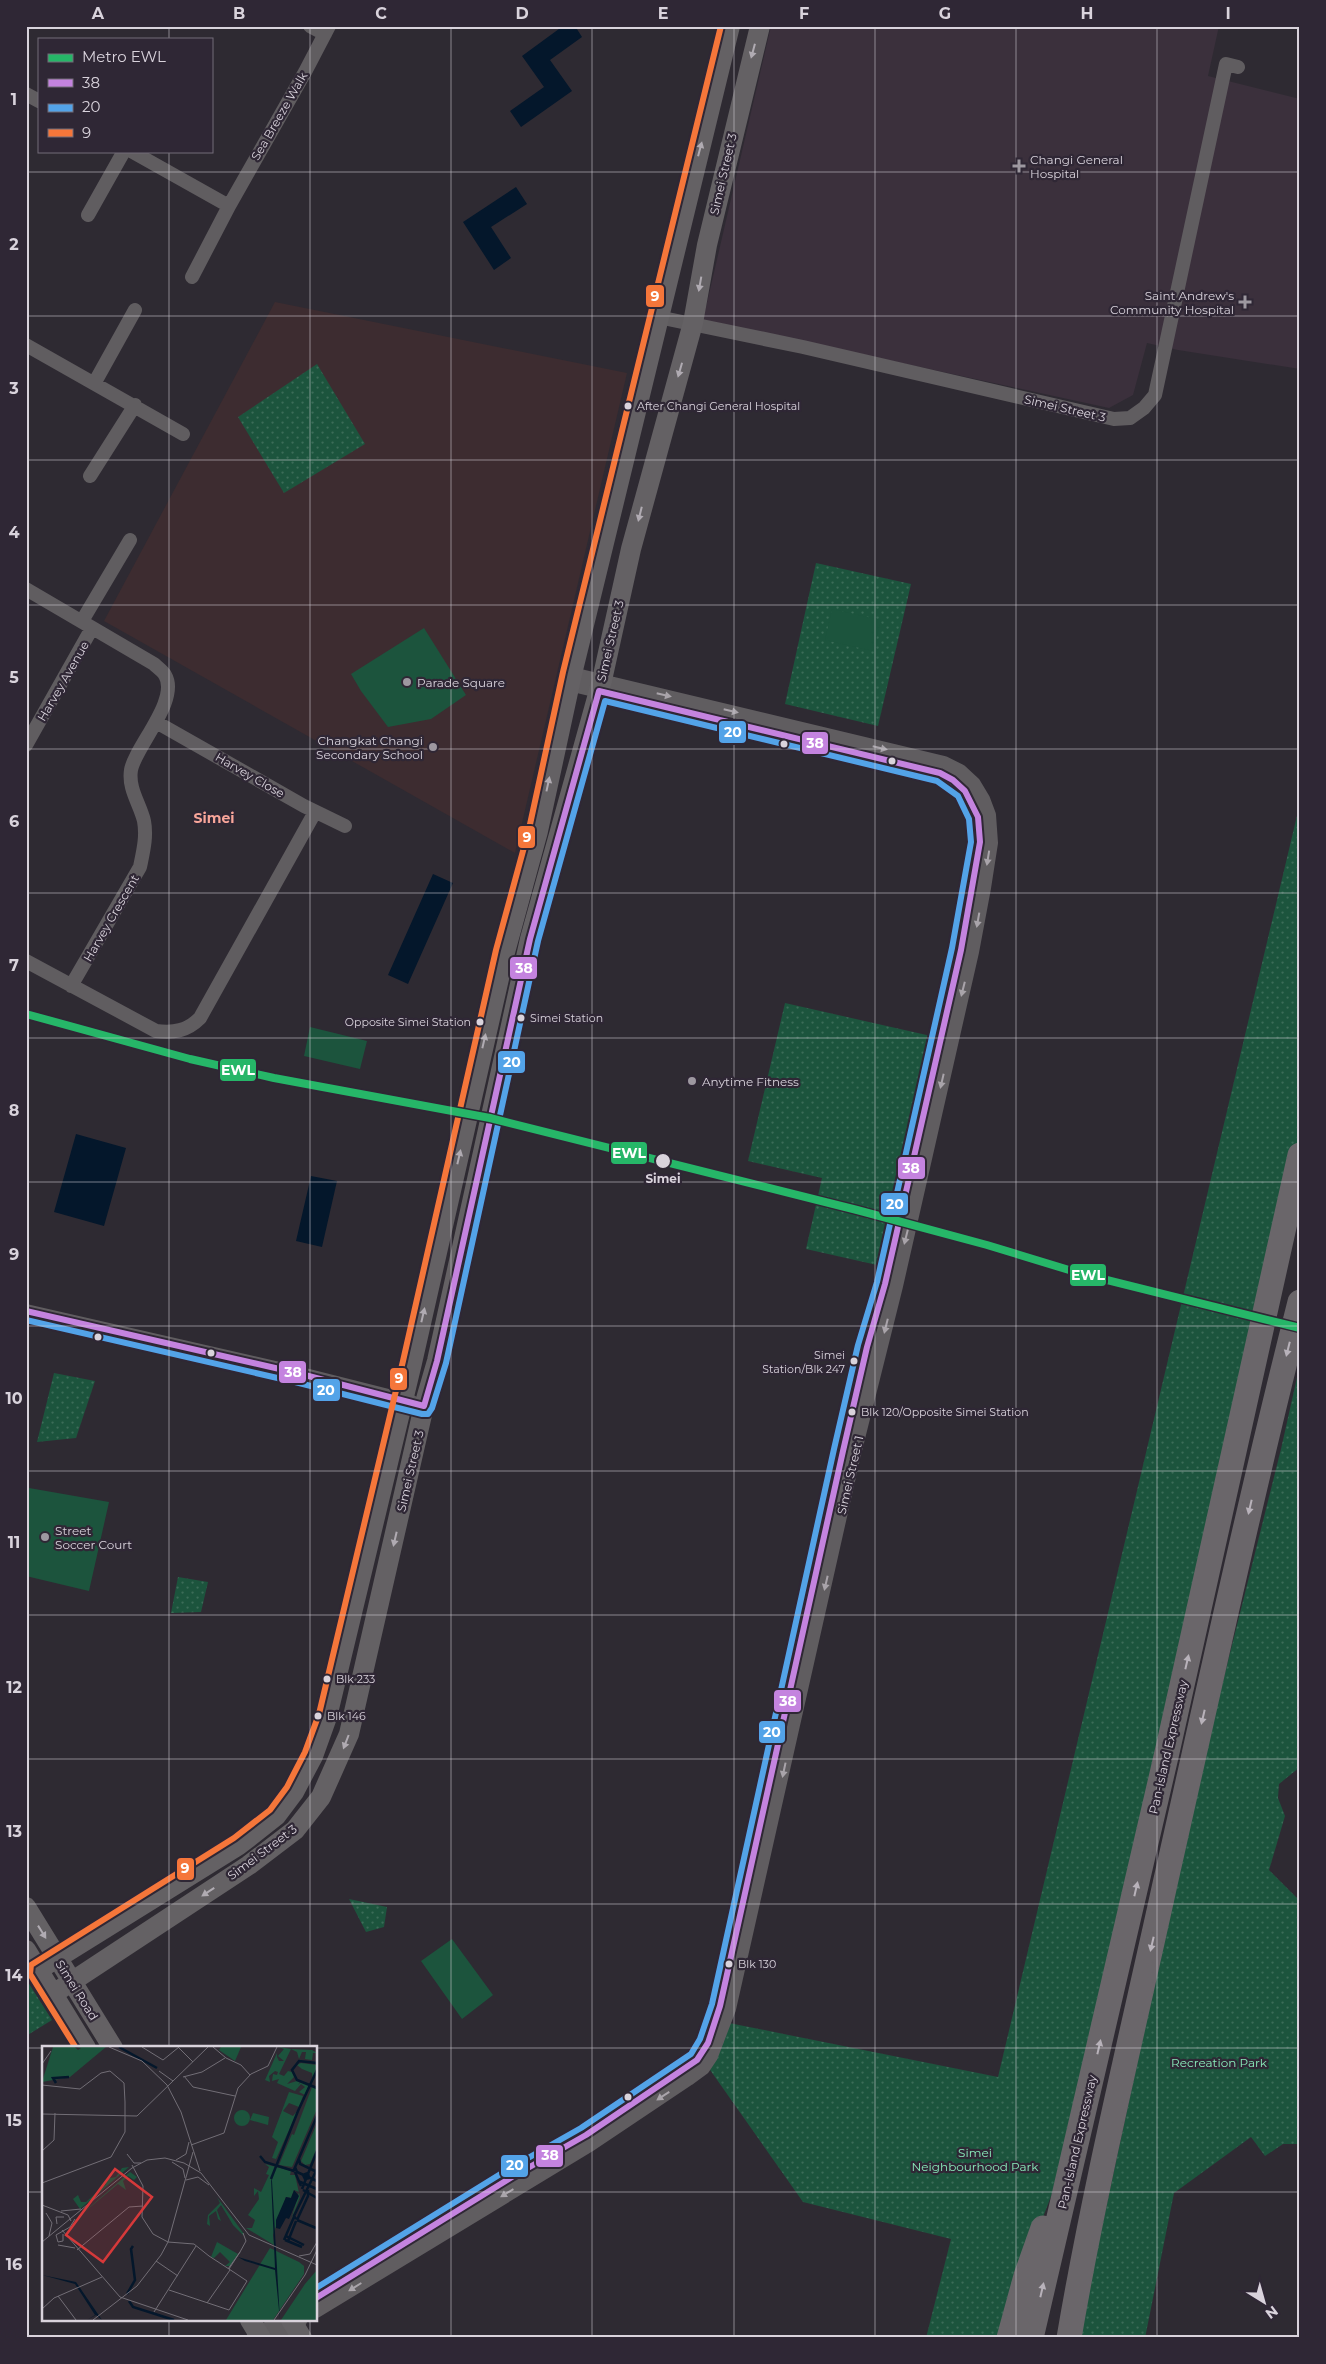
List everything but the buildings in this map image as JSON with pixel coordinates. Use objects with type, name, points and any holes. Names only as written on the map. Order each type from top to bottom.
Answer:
[{"type":"highway","name":"Pan-Island Expressway","points":[[1031,2338],[1172,1728],[1300,1155]]},
{"type":"highway","points":[[1069,2338],[1085,2247],[1192,1764],[1266,1434],[1300,1302]]},
{"type":"highway","points":[[1009,2338],[1026,2276],[1081,2127]]},
{"type":"main road","name":"Simei Street 3","points":[[38,1970],[239,1845],[276,1816],[294,1792],[313,1756],[327,1717],[414,1353],[505,952],[538,831],[570,679],[730,26]]},
{"type":"main road","name":"Simei Street 3","points":[[52,1994],[249,1865],[295,1830],[321,1797],[349,1734],[424,1406],[435,1369],[530,939],[600,686],[631,549],[693,323],[707,245],[760,26]]},
{"type":"main road","points":[[674,255],[690,257],[707,245]]},
{"type":"main road","name":"Simei Road","points":[[26,1907],[112,2046]]},
{"type":"main road","name":"Simei Road","points":[[26,1950],[85,2046]]},
{"type":"street","points":[[310,26],[327,30]]},
{"type":"street","name":"Sea Breeze Walk","points":[[192,277],[228,206],[327,30]]},
{"type":"street","name":"Simei Street 3","points":[[658,317],[693,323],[1005,393],[1063,409],[1114,420],[1130,418],[1144,408],[1155,395],[1226,64],[1238,67]]},
{"type":"street","points":[[26,94],[38,100]]},
{"type":"street","points":[[88,215],[123,152]]},
{"type":"street","points":[[133,152],[228,206]]},
{"type":"street","points":[[95,382],[135,310]]},
{"type":"street","points":[[26,345],[134,404],[183,434]]},
{"type":"street","points":[[90,476],[134,404]]},
{"type":"street","name":"Harvey Avenue","points":[[26,745],[130,540]]},
{"type":"street","name":"Harvey Avenue","points":[[26,589],[87,624]]},
{"type":"street","name":"Harvey Crescent","points":[[72,986],[140,867],[145,846],[144,822],[131,786],[131,768],[156,722],[168,689],[165,675],[154,664],[87,624]]},
{"type":"street","name":"Simei Street 1","points":[[318,2310],[592,2144],[703,2068],[711,2056],[729,2009],[854,1454],[896,1286],[972,952],[991,843],[989,815],[983,798],[974,784],[960,771],[944,763],[570,679]]},
{"type":"street","name":"Simei Street 1","points":[[318,2297],[497,2186],[586,2135],[697,2060],[708,2042],[720,2006],[867,1348],[885,1284],[941,1031],[962,950],[980,842],[978,817],[973,804],[965,791],[953,780],[940,774],[600,686]]},
{"type":"street","name":"Harvey Close","points":[[156,722],[315,812],[345,826]]},
{"type":"street","points":[[26,960],[156,1031],[168,1033],[191,1027],[200,1018],[315,812]]},
{"type":"street","points":[[26,1311],[424,1406]]},
{"type":"street","points":[[259,2334],[294,2325]]},
{"type":"shaded area","name":"Changi General Hospital","points":[[771,26],[1219,26],[1208,76],[1300,99],[1300,369],[1178,350],[1147,343],[1133,395],[1109,408],[703,320]]},
{"type":"shaded area","points":[[275,302],[627,373],[515,853],[104,621]]},
{"type":"green space","points":[[317,364],[365,444],[284,493],[238,417]]},
{"type":"green space","points":[[816,563],[911,584],[878,726],[785,704]]},
{"type":"green space","points":[[832,609],[881,620],[873,651],[825,640]]},
{"type":"green space","name":"Parade Square","points":[[424,628],[466,695],[431,719],[388,727],[361,691],[351,674]]},
{"type":"green space","name":"Simei Neighbourhood Park","points":[[1300,803],[1300,1142],[1078,2126],[1020,2277],[1004,2338],[926,2338],[951,2239],[803,2202],[708,2067],[729,2023],[998,2077]]},
{"type":"green space","points":[[785,1003],[931,1036],[877,1265],[806,1249],[822,1178],[748,1161]]},
{"type":"green space","points":[[310,1027],[367,1041],[360,1069],[304,1056]]},
{"type":"green space","name":"Recreation Park","points":[[1300,1364],[1300,1767],[1279,1784],[1278,1798],[1285,1816],[1269,1870],[1300,1901],[1300,2144],[1283,2144],[1265,2156],[1251,2137],[1174,2193],[1145,2338],[1078,2338],[1197,1785],[1281,1449]]},
{"type":"green space","points":[[54,1373],[95,1381],[76,1438],[37,1442]]},
{"type":"green space","points":[[29,1488],[109,1502],[89,1591],[26,1576],[26,1498]]},
{"type":"green space","points":[[178,1577],[208,1582],[201,1612],[171,1613]]},
{"type":"green space","points":[[349,1899],[387,1907],[384,1927],[366,1932]]},
{"type":"green space","points":[[452,1939],[493,1995],[462,2019],[421,1961]]},
{"type":"green space","points":[[26,1979],[52,2020],[26,2036]]},
{"type":"water","points":[[563,26],[575,26],[582,37],[550,60],[572,91],[521,127],[510,111],[544,87],[522,56]]},
{"type":"water","points":[[516,187],[527,204],[491,227],[511,258],[494,270],[463,222]]},
{"type":"water","points":[[433,874],[453,883],[408,984],[388,975]]},
{"type":"water","points":[[76,1134],[126,1148],[104,1226],[54,1212]]},
{"type":"water","points":[[311,1176],[337,1181],[322,1247],[296,1241]]},
{"type":"metro line","name":"EWL","points":[[26,1014],[190,1059],[274,1078],[490,1118],[857,1210],[987,1245],[1079,1273],[1300,1328]]},
{"type":"transit line","name":"9","points":[[75,2046],[30,1974],[31,1965],[234,1838],[270,1810],[287,1787],[305,1752],[319,1714],[403,1361],[496,950],[529,829],[563,672],[721,26]]},
{"type":"transit line","name":"38","points":[[26,1311],[297,1373],[424,1406],[437,1361],[530,939],[599,691],[940,773],[953,780],[965,791],[978,817],[980,842],[961,950],[885,1284],[867,1347],[843,1451],[720,2006],[708,2043],[697,2060],[586,2135],[512,2177],[318,2297]]},
{"type":"transit line","name":"20","points":[[26,1320],[428,1414],[432,1408],[446,1363],[538,941],[605,701],[937,781],[958,796],[969,819],[971,842],[952,948],[877,1282],[858,1345],[834,1449],[712,2004],[700,2039],[691,2054],[581,2128],[507,2170],[318,2287]]},
{"type":"place","name":"Changi General Hospital","points":[[1019,166]]},
{"type":"place","name":"Saint Andrew's Community Hospital","points":[[1245,302]]},
{"type":"place","name":"After Changi General Hospital","points":[[628,406]]},
{"type":"place","name":"Parade Square","points":[[407,682]]},
{"type":"place","name":"Changkat Changi Secondary School","points":[[433,747]]},
{"type":"place","name":"Simei Station","points":[[521,1018]]},
{"type":"place","name":"Opposite Simei Station","points":[[480,1022]]},
{"type":"place","name":"Anytime Fitness","points":[[692,1081]]},
{"type":"place","name":"Simei","points":[[663,1161]]},
{"type":"place","name":"Simei Station/Blk 247","points":[[854,1361]]},
{"type":"place","name":"Blk 120/Opposite Simei Station","points":[[852,1412]]},
{"type":"place","name":"Street Soccer Court","points":[[45,1537]]},
{"type":"place","name":"Blk 233","points":[[327,1679]]},
{"type":"place","name":"Blk 146","points":[[318,1716]]},
{"type":"place","name":"Blk 130","points":[[729,1964]]},
{"type":"district","name":"Simei","points":[[214,818]]}]
